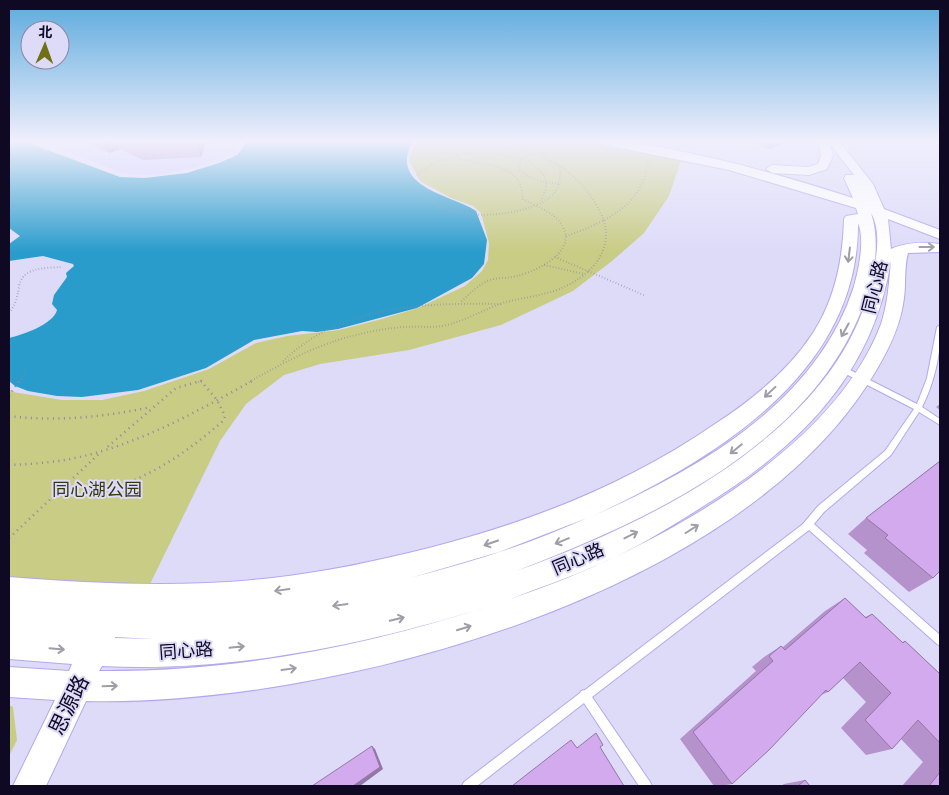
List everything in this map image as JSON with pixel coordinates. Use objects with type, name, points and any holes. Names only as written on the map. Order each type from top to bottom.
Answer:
[{"type":"street","points":[[772,178],[940,226]]},
{"type":"street","points":[[793,178],[868,205],[940,235]]},
{"type":"street","name":"同心路","points":[[9,645],[94,652],[173,653],[268,643],[338,632],[430,612],[519,583],[599,552],[651,524],[728,480],[797,426],[853,375],[890,324],[896,298],[899,256],[893,256],[884,242],[857,178]]},
{"type":"street","points":[[9,590],[40,594],[145,598],[257,593],[357,579],[464,552],[552,522],[634,486],[699,449],[753,409],[790,375],[821,335],[843,287],[849,258],[851,219],[868,205]]},
{"type":"street","name":"同心路","points":[[9,617],[108,624],[182,625],[355,603],[434,585],[519,558],[604,524],[670,490],[722,460],[783,411],[826,363],[848,323],[868,267],[868,205]]},
{"type":"street","points":[[893,256],[918,247],[940,248]]},
{"type":"street","points":[[9,682],[78,687],[183,683],[310,666],[406,646],[538,604],[665,546],[753,489],[800,450],[830,418],[853,375]]},
{"type":"street","name":"思源路","points":[[29,786],[108,624]]},
{"type":"lane","points":[[468,786],[808,524],[821,509],[888,453],[918,408],[930,378],[940,327]]},
{"type":"lane","points":[[853,375],[918,408],[940,422]]},
{"type":"lane","points":[[808,524],[940,641]]},
{"type":"lane","points":[[585,695],[646,786]]},
{"type":"path","points":[[460,303],[464,298],[490,280],[518,276],[542,265],[561,253],[566,245],[564,227],[558,220],[523,200],[519,183],[514,178]]},
{"type":"path","points":[[535,178],[560,184]]},
{"type":"path","points":[[540,202],[546,182],[544,178]]},
{"type":"path","points":[[425,197],[443,208],[468,214],[504,213],[532,205],[550,196],[560,184],[561,178]]},
{"type":"path","points":[[9,465],[52,462],[102,451],[147,435],[193,414],[282,362],[344,338],[374,330],[404,326],[438,326],[467,320],[503,304],[554,291],[586,273],[603,251],[607,239],[604,221],[588,192],[573,178]]},
{"type":"path","points":[[566,236],[604,221],[617,212],[640,188],[644,178]]},
{"type":"path","points":[[556,257],[586,273],[646,296]]},
{"type":"path","points":[[542,265],[586,273]]},
{"type":"path","points":[[9,313],[19,298],[19,284],[24,276],[39,269],[62,267]]},
{"type":"path","points":[[282,362],[292,351],[309,340],[338,326],[371,315],[408,306],[432,304],[503,304]]},
{"type":"path","points":[[9,396],[26,371]]},
{"type":"path","points":[[9,538],[102,451],[176,388],[201,381],[217,400],[225,416],[223,421],[196,444],[159,468],[125,483],[54,496]]},
{"type":"path","points":[[9,416],[35,420],[91,419],[153,407]]},
{"type":"green space","name":"同心湖公园","points":[[418,178],[675,178],[669,196],[644,233],[573,291],[501,325],[409,350],[320,364],[284,375],[246,404],[220,441],[149,586],[36,583],[9,580],[9,389],[13,392],[62,400],[102,400],[144,391],[209,369],[256,343],[287,336],[339,330],[382,319],[418,308],[465,286],[482,271],[488,260],[489,243],[481,213],[473,206],[451,198],[420,181]]},
{"type":"green space","points":[[9,705],[13,707],[17,740],[9,756]]},
{"type":"water","points":[[9,178],[414,178],[434,192],[476,211],[487,240],[484,264],[472,278],[417,308],[338,329],[317,332],[302,331],[254,340],[206,368],[138,390],[82,397],[57,396],[28,391],[15,386],[9,381],[9,338],[37,328],[55,315],[57,310],[52,304],[54,295],[67,277],[66,273],[74,266],[73,264],[43,256],[9,261],[9,244],[20,236],[9,228]]},
{"type":"building","points":[[940,461],[940,571],[933,578],[885,538],[888,535],[866,518]]},
{"type":"building","points":[[845,598],[866,618],[872,614],[903,643],[905,641],[940,674],[940,743],[918,720],[892,749],[865,720],[891,693],[860,662],[828,692],[826,690],[769,750],[732,784],[693,732],[773,661],[769,656],[781,646],[785,650]]},
{"type":"building","points":[[596,733],[603,745],[600,747],[624,786],[512,786],[571,740],[577,748]]},
{"type":"building","points":[[372,746],[380,767],[353,786],[312,786]]},
{"type":"building","points":[[940,772],[940,786],[929,786]]},
{"type":"building","points":[[805,780],[810,786],[798,786]]}]
